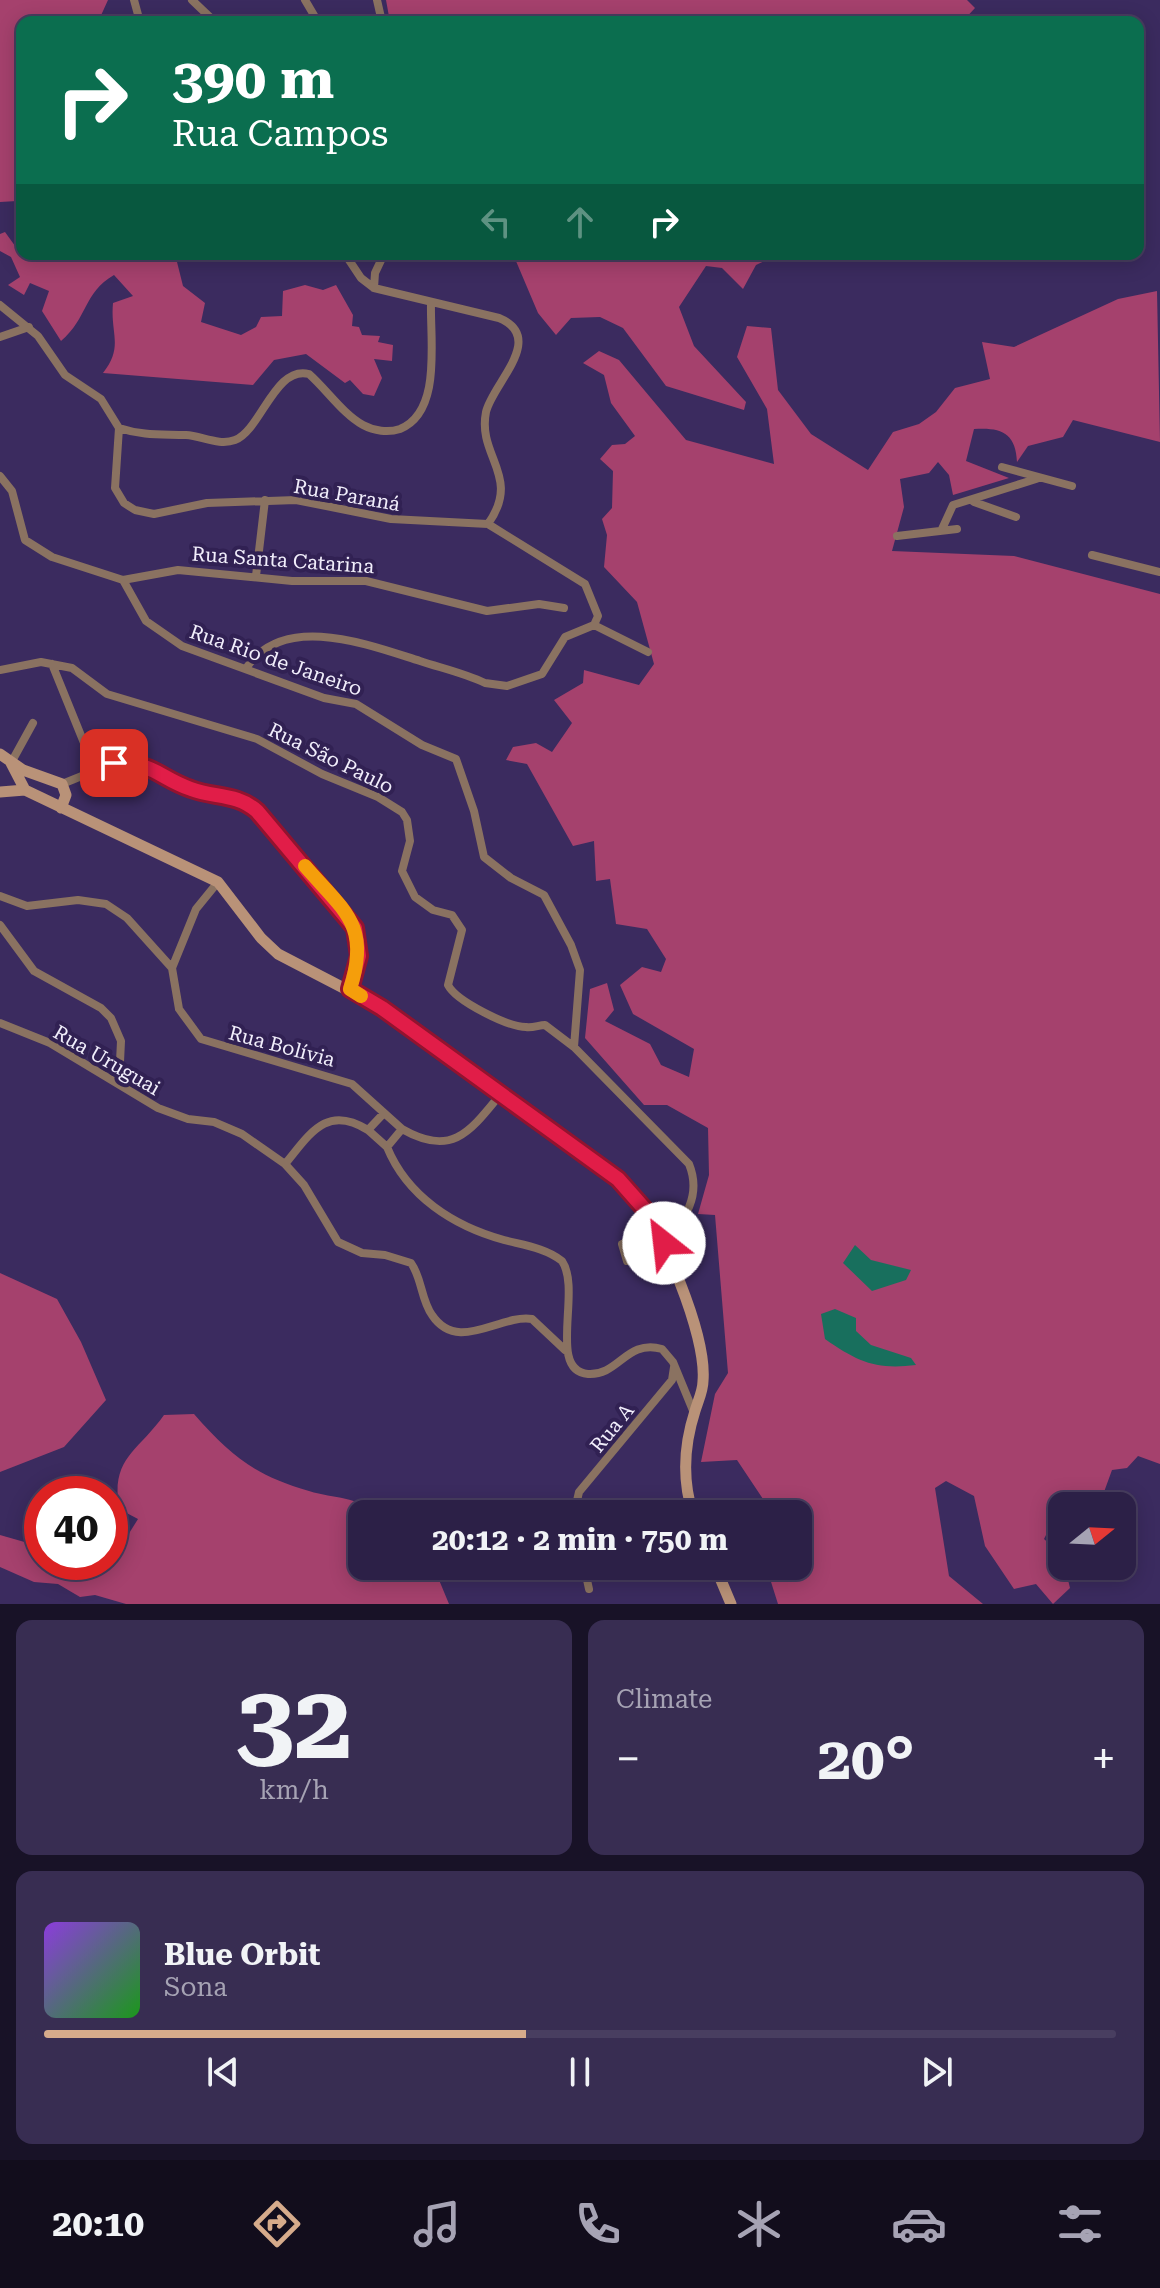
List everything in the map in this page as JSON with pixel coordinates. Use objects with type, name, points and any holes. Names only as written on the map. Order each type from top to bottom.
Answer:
[{"type":"street","points":[[192,0],[209,16]]},
{"type":"street","points":[[349,260],[361,278],[374,288],[504,319],[518,337],[517,354],[485,416],[486,433],[503,486],[502,499],[488,524]]},
{"type":"street","points":[[374,288],[375,273],[381,260]]},
{"type":"street","points":[[0,305],[29,327],[65,375],[101,399],[119,428],[148,436],[188,435],[232,441],[243,436],[285,380],[302,372],[309,374],[362,424],[378,430],[398,429],[415,420],[424,405],[431,304]]},
{"type":"street","points":[[0,337],[29,327]]},
{"type":"street","name":"Rua Paraná","points":[[119,428],[114,483],[120,498],[129,507],[154,514],[207,503],[265,500],[313,502],[391,519],[488,524],[585,584],[596,607],[594,625]]},
{"type":"street","points":[[1002,467],[1036,479],[1072,486]]},
{"type":"street","points":[[0,476],[12,491],[21,531],[30,545],[52,557],[123,580]]},
{"type":"street","points":[[969,503],[1036,479]]},
{"type":"street","points":[[256,576],[265,500]]},
{"type":"street","points":[[942,529],[949,509],[958,503],[978,502],[1001,514],[1016,517]]},
{"type":"street","points":[[897,536],[928,535],[942,529],[957,529]]},
{"type":"street","points":[[1092,555],[1160,572]]},
{"type":"street","name":"Rua Santa Catarina","points":[[123,580],[178,570],[292,581],[388,583],[487,611],[539,604],[564,608]]},
{"type":"street","name":"Rua Rio de Janeiro","points":[[123,580],[133,602],[155,630],[182,646],[247,667],[324,698],[373,712],[422,745],[449,753],[459,762],[484,857],[511,878],[544,895],[571,945],[580,970],[574,1047]]},
{"type":"street","points":[[247,667],[256,654],[274,644],[333,636],[485,683],[507,686],[546,671],[565,637],[594,625],[648,652]]},
{"type":"street","name":"Rua São Paulo","points":[[0,670],[32,662],[77,670],[100,691],[126,702],[270,744],[309,768],[378,797],[402,812],[407,820],[410,841],[402,871],[409,887],[425,906],[452,915],[462,930],[448,985],[452,994],[464,1004],[523,1028],[545,1025],[574,1047]]},
{"type":"street","points":[[52,664],[95,770]]},
{"type":"street","points":[[11,763],[33,723]]},
{"type":"street","points":[[0,754],[11,763],[62,784],[114,763],[136,763],[191,789],[231,796],[249,805],[355,928],[359,956],[350,989]]},
{"type":"street","points":[[11,763],[25,790]]},
{"type":"street","points":[[61,808],[66,795],[62,784]]},
{"type":"street","points":[[0,792],[25,790],[125,841],[188,865],[218,882],[272,950],[382,1008],[499,1096],[618,1179],[648,1213],[665,1247],[701,1355],[704,1383],[694,1413],[684,1479],[689,1500]]},
{"type":"street","points":[[0,896],[27,906],[78,900],[106,904],[127,918],[172,968],[196,909],[218,882]]},
{"type":"street","points":[[0,925],[34,971],[93,1003],[111,1018],[121,1041],[119,1083]]},
{"type":"street","name":"Rua Bolívia","points":[[172,968],[179,1009],[201,1039],[265,1060],[341,1079],[362,1090],[402,1129]]},
{"type":"street","name":"Rua Uruguai","points":[[0,1023],[50,1043],[170,1113],[228,1127],[285,1164],[304,1185],[338,1242],[362,1253],[399,1258],[411,1263],[430,1312],[443,1326],[472,1333],[516,1319],[532,1319],[565,1350]]},
{"type":"street","points":[[574,1047],[689,1164],[693,1179],[692,1203],[681,1223],[665,1247],[627,1261],[622,1244],[647,1235]]},
{"type":"street","points":[[387,1147],[402,1129],[422,1140],[451,1140],[470,1132],[499,1096]]},
{"type":"street","points":[[368,1130],[384,1113]]},
{"type":"street","points":[[285,1164],[323,1123],[344,1119],[368,1130],[387,1147],[404,1181],[468,1229],[541,1250],[562,1261],[571,1285],[565,1350],[575,1369],[585,1374],[604,1371],[642,1346],[662,1349],[673,1362],[694,1413]]},
{"type":"street","name":"Rua A","points":[[577,1500],[579,1492],[672,1380],[673,1362]]},
{"type":"street","points":[[587,1580],[589,1589]]},
{"type":"street","points":[[721,1580],[731,1604]]},
{"type":"shaded area","points":[[0,0],[108,0],[101,16],[16,16],[16,201],[0,202]]},
{"type":"shaded area","points":[[386,0],[967,0],[975,8],[968,16],[389,16]]},
{"type":"shaded area","points":[[5,232],[16,247],[16,260],[176,260],[183,286],[205,303],[201,322],[241,335],[256,327],[261,317],[282,316],[283,291],[305,285],[323,290],[336,285],[353,315],[352,326],[359,327],[362,335],[380,336],[378,342],[393,345],[392,361],[374,359],[382,378],[374,396],[363,394],[350,380],[345,383],[306,354],[274,360],[253,385],[103,373],[115,347],[113,303],[133,296],[114,275],[96,290],[76,324],[61,341],[42,311],[49,291],[30,283],[24,295],[8,285],[20,277],[11,257],[0,251],[0,234]]},
{"type":"shaded area","points":[[516,260],[767,260],[756,265],[743,289],[722,268],[706,266],[679,307],[694,346],[746,402],[744,410],[666,386],[623,328],[600,317],[571,318],[556,335],[538,313]]},
{"type":"shaded area","points":[[1157,291],[1160,442],[1073,420],[1063,437],[1028,446],[1017,462],[1014,444],[1005,434],[992,429],[974,429],[966,461],[1009,478],[953,495],[949,475],[938,462],[929,473],[900,479],[904,507],[892,551],[1014,556],[1160,594],[1160,1464],[1138,1456],[1127,1468],[1112,1470],[1104,1492],[1048,1492],[1048,1531],[1044,1539],[1048,1543],[1048,1580],[1068,1580],[1070,1588],[1053,1604],[1036,1584],[1014,1589],[985,1546],[974,1496],[946,1481],[935,1488],[949,1576],[983,1604],[778,1604],[770,1580],[812,1580],[812,1500],[764,1500],[737,1460],[701,1462],[715,1394],[728,1373],[715,1215],[698,1214],[709,1175],[708,1128],[667,1105],[644,1105],[585,1038],[590,989],[607,983],[614,1010],[605,1021],[650,1044],[661,1065],[689,1077],[694,1049],[633,1014],[620,985],[642,967],[661,972],[666,959],[647,929],[616,924],[610,879],[596,881],[594,841],[573,846],[527,764],[506,760],[513,747],[536,743],[552,752],[572,723],[554,700],[583,683],[584,670],[639,685],[654,664],[637,602],[604,567],[607,535],[602,519],[612,508],[613,471],[600,459],[612,445],[625,444],[635,436],[611,403],[604,375],[583,363],[599,351],[619,360],[686,440],[774,464],[767,409],[737,357],[747,326],[771,328],[778,390],[811,434],[868,470],[893,432],[919,424],[936,412],[955,388],[990,379],[982,342],[1014,347],[1118,299]]},
{"type":"shaded area","points":[[855,1245],[871,1260],[911,1270],[906,1280],[872,1291],[843,1263]]},
{"type":"shaded area","points":[[0,1273],[57,1299],[81,1342],[106,1400],[64,1447],[0,1472]]},
{"type":"shaded area","points":[[835,1309],[856,1318],[856,1331],[871,1345],[911,1358],[916,1365],[878,1365],[848,1353],[825,1339],[821,1314]]},
{"type":"shaded area","points":[[194,1414],[232,1453],[258,1471],[290,1485],[349,1500],[348,1580],[439,1580],[449,1604],[126,1604],[95,1595],[80,1597],[58,1584],[29,1580],[128,1580],[128,1535],[138,1519],[128,1514],[128,1476],[120,1476],[128,1457],[164,1415]]},
{"type":"shaded area","points":[[0,1535],[24,1542],[24,1578],[0,1567]]},
{"type":"slow traffic","points":[[305,866],[355,928],[359,962],[350,989],[361,996]]},
{"type":"route","points":[[114,763],[146,766],[191,789],[237,798],[257,811],[355,928],[359,962],[350,989],[382,1008],[441,1054],[618,1179],[648,1213],[664,1243]]}]
